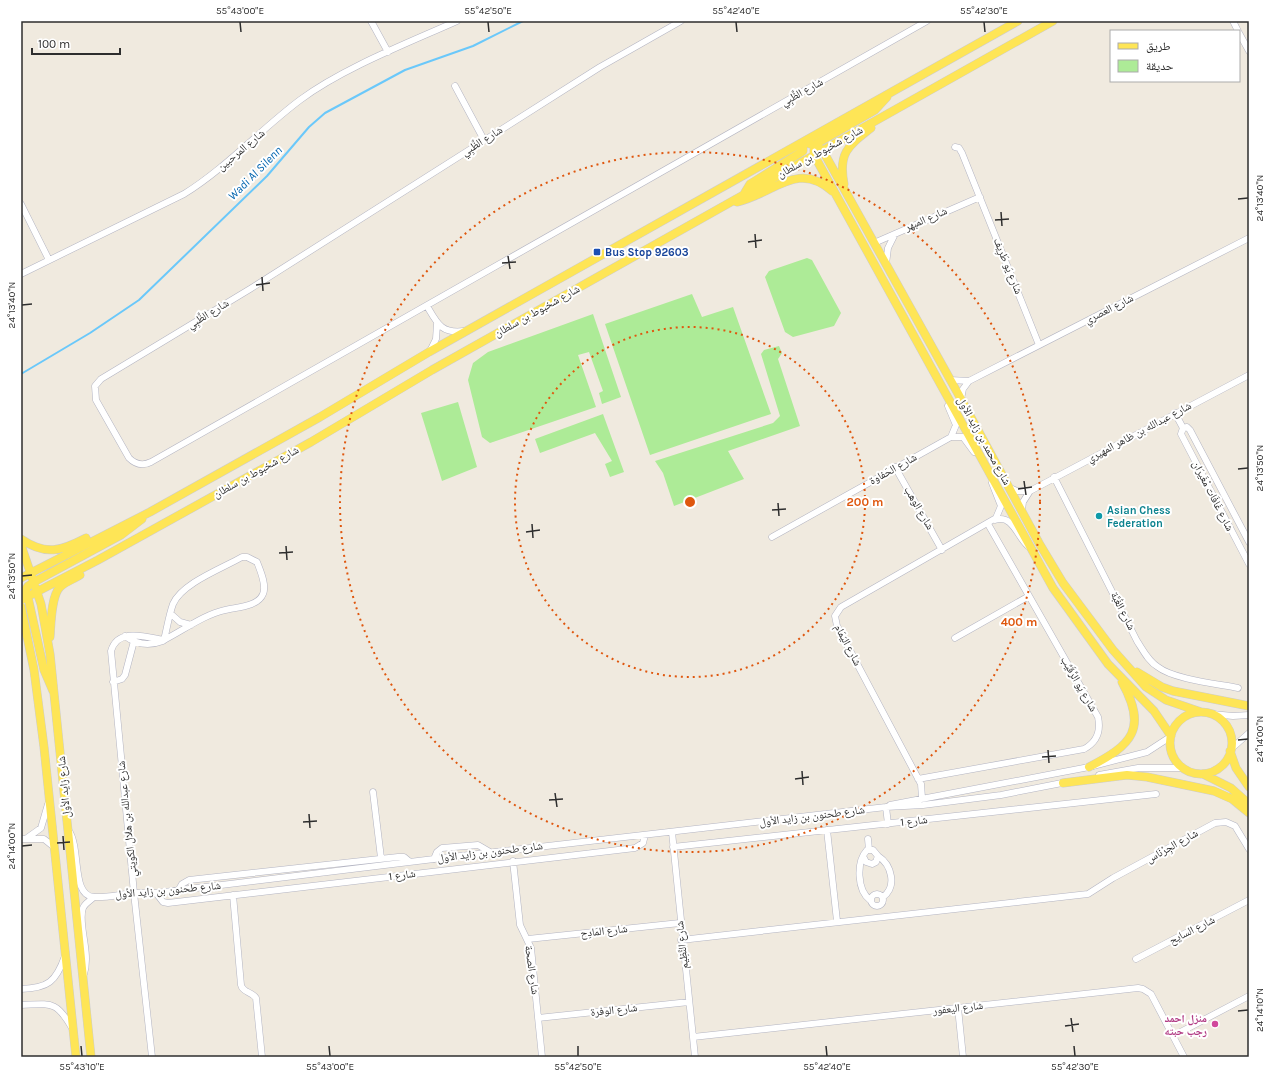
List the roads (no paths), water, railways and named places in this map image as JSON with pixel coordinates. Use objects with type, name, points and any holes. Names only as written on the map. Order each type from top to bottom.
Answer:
[{"type":"main road","name":"شارع شخبوط بن سلطان","points":[[31,573],[150,512],[320,417],[429,352],[1018,21]]},
{"type":"main road","name":"شارع شخبوط بن سلطان","points":[[24,587],[36,592],[98,560],[311,442],[432,370],[728,203],[824,153],[892,112],[1053,21]]},
{"type":"main road","points":[[814,145],[875,110],[889,93]]},
{"type":"main road","points":[[845,191],[842,163],[848,148],[892,112]]},
{"type":"main road","points":[[800,143],[814,145],[824,153]]},
{"type":"main road","points":[[744,195],[746,189],[755,180],[803,151],[803,145],[800,143]]},
{"type":"main road","points":[[814,145],[816,157]]},
{"type":"main road","name":"شارع محمد بن زايد الأول","points":[[824,153],[1063,583],[1125,663],[1155,694],[1176,704],[1201,712]]},
{"type":"main road","name":"شارع محمد بن زايد الأول","points":[[816,157],[1031,549],[1058,595],[1085,634],[1117,674],[1154,711],[1170,736]]},
{"type":"main road","points":[[728,203],[749,199],[790,180],[804,177],[818,180],[837,196]]},
{"type":"main road","points":[[845,210],[853,216],[867,243],[874,243]]},
{"type":"main road","points":[[21,539],[35,547],[60,550],[124,520],[150,512]]},
{"type":"main road","points":[[24,587],[121,535],[150,512]]},
{"type":"main road","points":[[21,545],[31,573],[24,587],[46,677],[55,694]]},
{"type":"main road","points":[[50,654],[51,618],[58,590],[62,585],[89,569],[98,560]]},
{"type":"main road","name":"شارع زايد الأول","points":[[36,592],[50,654],[55,694],[67,828],[91,1057]]},
{"type":"main road","name":"شارع زايد الأول","points":[[21,607],[34,670],[50,797],[76,1057]]},
{"type":"main road","points":[[21,630],[29,644]]},
{"type":"main road","points":[[1125,663],[1152,682],[1173,691],[1249,706]]},
{"type":"main road","points":[[1089,767],[1122,748],[1134,726],[1132,702],[1117,674]]},
{"type":"main road","points":[[1249,787],[1236,768],[1228,728],[1219,718],[1212,714],[1201,712],[1189,714],[1179,720],[1170,736],[1172,754],[1183,768],[1211,777],[1231,788],[1249,804]]},
{"type":"main road","points":[[1200,773],[1208,772],[1219,767],[1227,758],[1231,749]]},
{"type":"main road","points":[[1063,783],[1117,776],[1142,777],[1214,791],[1232,799],[1249,813]]},
{"type":"street","points":[[371,21],[388,52]]},
{"type":"street","name":"شارع المرحبين","points":[[21,274],[188,191],[219,168],[301,100],[337,77],[457,21]]},
{"type":"street","name":"شارع الظَّبِي","points":[[681,21],[600,67],[250,288],[101,379],[95,386],[94,395],[129,458],[137,464],[147,464],[927,21]]},
{"type":"street","points":[[1233,21],[1238,30]]},
{"type":"street","points":[[1240,34],[1249,51]]},
{"type":"street","points":[[455,86],[484,140]]},
{"type":"street","name":"شارع يَو طَرِيف","points":[[955,147],[961,150],[1039,345]]},
{"type":"street","name":"شارع المبهر","points":[[874,243],[980,197]]},
{"type":"street","points":[[21,204],[49,260]]},
{"type":"street","points":[[886,264],[888,248],[896,233]]},
{"type":"street","name":"شارع العصري","points":[[969,381],[1249,238]]},
{"type":"street","points":[[426,306],[437,324],[444,329],[452,331],[467,331]]},
{"type":"street","points":[[429,352],[436,339],[437,324]]},
{"type":"street","name":"شارع عبدالله بن ظاهر المهيري","points":[[1030,490],[1249,375]]},
{"type":"street","points":[[950,380],[969,381]]},
{"type":"street","points":[[961,399],[963,389],[969,381]]},
{"type":"street","points":[[945,391],[947,402],[956,420],[955,430],[951,437]]},
{"type":"street","name":"شارع غَافَات مْغَيرَان","points":[[1175,413],[1183,428],[1181,434],[1249,564]]},
{"type":"street","name":"شارع غَافَات مْغَيرَان","points":[[1183,428],[1187,427],[1190,430],[1249,542]]},
{"type":"street","points":[[951,437],[955,435],[963,437],[974,452],[982,459]]},
{"type":"street","name":"شارع الحَفاوة","points":[[772,537],[951,437]]},
{"type":"street","name":"شارع الوهب","points":[[896,467],[942,550]]},
{"type":"street","points":[[991,476],[993,487],[1001,506],[999,514],[991,522]]},
{"type":"street","name":"شارع الغُبَّة","points":[[1054,477],[1137,640],[1149,659],[1159,668],[1171,674],[1238,688]]},
{"type":"street","points":[[1010,488],[1017,491],[1030,490]]},
{"type":"street","points":[[1022,510],[1022,502],[1030,490]]},
{"type":"street","points":[[991,522],[1001,518],[1008,520],[1022,541],[1031,549]]},
{"type":"street","name":"شارع اليَمَام","points":[[922,798],[922,788],[918,779],[837,626],[835,616],[842,607],[991,522]]},
{"type":"street","name":"شارع يَو الرِّقَيِّب","points":[[918,779],[1084,749],[1094,741],[1099,729],[1098,717],[1029,596],[991,522]]},
{"type":"street","points":[[125,636],[134,642],[147,644],[164,640],[216,612],[252,604],[261,598],[264,589],[264,584],[257,562],[247,557],[242,558],[189,586],[176,599],[164,640]]},
{"type":"street","points":[[955,638],[1029,596]]},
{"type":"street","points":[[171,614],[180,622],[191,625]]},
{"type":"street","points":[[125,636],[137,635],[164,640]]},
{"type":"street","name":"شارع عبدالله بن هلال الكويتي","points":[[125,636],[116,641],[111,651],[134,893],[152,1057]]},
{"type":"street","points":[[113,682],[122,679],[125,675],[134,642]]},
{"type":"street","points":[[1212,714],[1233,716],[1249,715]]},
{"type":"street","points":[[1231,749],[1249,733]]},
{"type":"street","name":"شارع طحنون بن زايد الأول","points":[[886,807],[922,798],[1089,767],[1147,752],[1170,736]]},
{"type":"street","name":"شارع طحنون بن زايد الأول","points":[[94,897],[134,893],[156,893],[490,852],[886,807],[929,804],[1001,795],[1138,768],[1183,768]]},
{"type":"street","points":[[373,792],[381,858]]},
{"type":"street","name":"شارع 1","points":[[673,847],[1156,794]]},
{"type":"street","points":[[24,838],[41,828],[50,797]]},
{"type":"street","points":[[886,807],[888,824]]},
{"type":"street","name":"شارع الجِرْنَاس","points":[[837,921],[1088,894],[1113,878],[1215,823],[1226,822],[1235,826],[1249,849]]},
{"type":"street","points":[[867,826],[869,850]]},
{"type":"street","points":[[67,828],[75,844],[79,886],[83,893],[94,897],[85,905],[82,913],[87,956],[83,976]]},
{"type":"street","points":[[681,940],[837,921],[826,830]]},
{"type":"street","name":"شارع النَّظِيم","points":[[672,832],[681,940],[695,1057]]},
{"type":"street","name":"شارع 1","points":[[156,893],[161,900],[168,903],[513,861],[635,848],[643,843],[645,835]]},
{"type":"street","points":[[24,838],[44,839],[54,847]]},
{"type":"street","points":[[434,859],[437,852],[442,848],[478,845],[490,852]]},
{"type":"street","points":[[869,850],[875,851],[878,856],[887,864],[892,879],[890,890],[882,897],[882,902],[878,906],[872,904],[864,893],[860,869],[864,854],[869,850]]},
{"type":"street","points":[[178,890],[182,884],[189,880],[401,856],[410,862]]},
{"type":"street","points":[[864,858],[866,862],[872,864],[876,862],[878,856]]},
{"type":"street","name":"شارع الصحة","points":[[513,861],[520,925],[531,948],[542,1057]]},
{"type":"street","points":[[870,900],[875,893],[880,894],[882,897]]},
{"type":"street","points":[[233,895],[240,985],[245,991],[253,994],[256,1002],[262,1057]]},
{"type":"street","name":"شارع السايح","points":[[1136,960],[1249,900]]},
{"type":"street","name":"شارع المَادِح","points":[[528,939],[680,922]]},
{"type":"street","points":[[21,989],[39,988],[49,984],[59,971],[66,955]]},
{"type":"street","name":"شارع اليعفور","points":[[693,1037],[1138,988],[1151,994],[1184,1057]]},
{"type":"street","points":[[1174,1036],[1249,996]]},
{"type":"street","name":"شارع الوفرة","points":[[538,1018],[689,1002]]},
{"type":"street","points":[[21,1005],[54,1006],[64,1014],[73,1029]]},
{"type":"street","points":[[958,1008],[963,1057]]},
{"type":"waterway","name":"Wadi Al Silenn","points":[[21,374],[90,333],[139,300],[267,176],[309,127],[325,113],[405,70],[473,46],[523,21]]},
{"type":"place","name":"Bus Stop 92603","points":[[597,252]]},
{"type":"place","name":"Asian Chess Federation","points":[[1099,516]]},
{"type":"place","name":"منزل احمد رجب حبته","points":[[1215,1024]]}]
